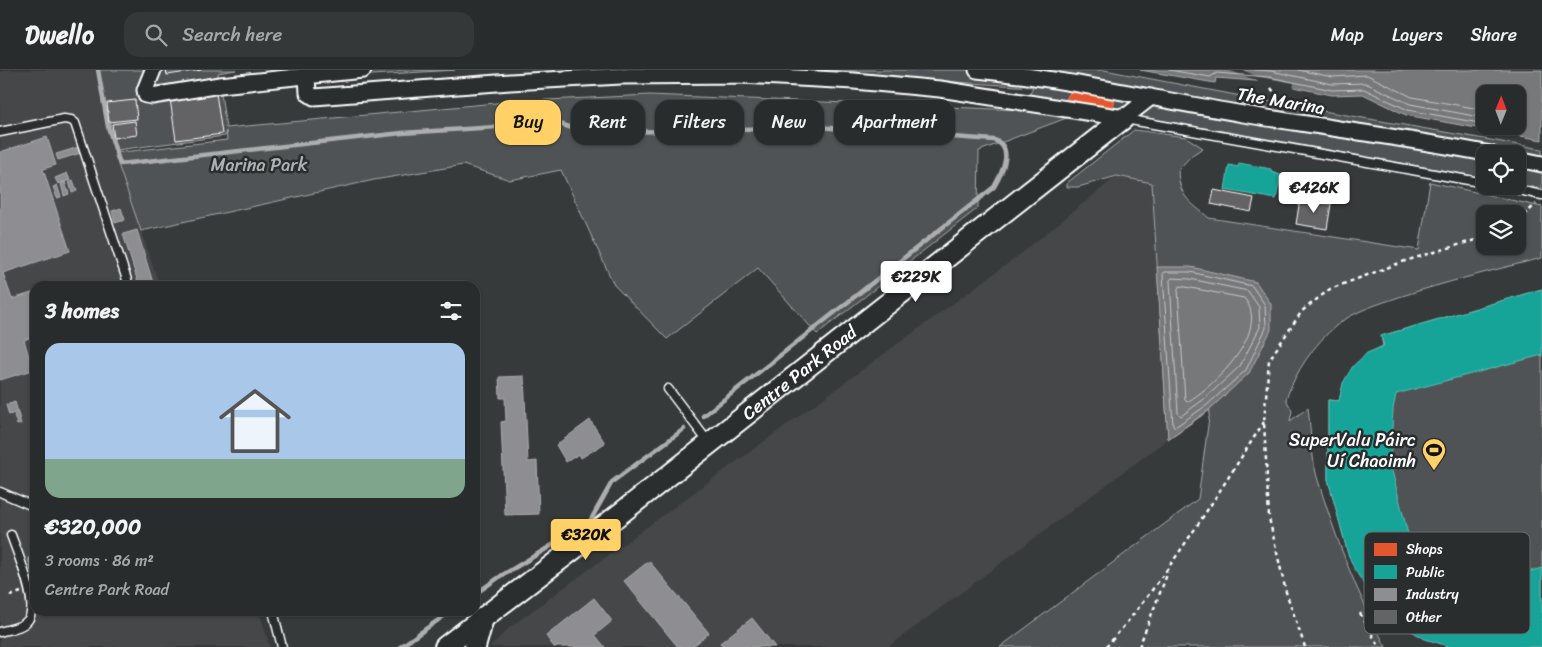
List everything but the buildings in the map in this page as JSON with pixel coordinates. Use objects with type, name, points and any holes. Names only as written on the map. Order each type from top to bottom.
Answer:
[{"type":"street","points":[[153,70],[145,90],[146,95],[152,96],[220,86],[363,70]]},
{"type":"street","name":"The Marina","points":[[977,70],[1066,82],[1329,129],[1433,142],[1476,151]]},
{"type":"street","points":[[307,76],[308,93],[314,97],[491,83],[621,76],[740,75],[854,80],[940,89],[1124,118]]},
{"type":"street","name":"Centre Park Road","points":[[445,647],[1151,97]]},
{"type":"street","points":[[1526,161],[1542,164]]},
{"type":"street","points":[[475,647],[483,618]]},
{"type":"lane","points":[[1124,118],[1154,126],[1476,181]]},
{"type":"lane","points":[[0,132],[64,119],[75,123],[127,281]]},
{"type":"lane","points":[[1526,192],[1542,195]]},
{"type":"lane","points":[[668,389],[709,443]]},
{"type":"lane","points":[[0,492],[30,505]]},
{"type":"lane","points":[[11,535],[30,583]]},
{"type":"lane","points":[[0,632],[20,626],[28,621],[30,614]]},
{"type":"lane","points":[[274,616],[282,647]]},
{"type":"path","points":[[1526,214],[1534,207]]},
{"type":"path","points":[[1305,647],[1286,592],[1269,518],[1264,422],[1268,360],[1283,336],[1312,303],[1341,284],[1476,240]]},
{"type":"path","points":[[1106,647],[1169,568],[1264,422]]},
{"type":"path","points":[[1139,647],[1169,568]]},
{"type":"path","points":[[1360,613],[1364,620]]},
{"type":"path","points":[[1372,634],[1379,647]]},
{"type":"shaded area","points":[[8,70],[95,70],[105,126],[158,281],[30,281],[30,616],[261,616],[270,647],[0,647],[0,72]]},
{"type":"shaded area","points":[[1117,176],[1152,182],[1168,439],[888,647],[490,647],[510,627],[1018,256]]},
{"type":"green space","name":"Marina Park","points":[[98,70],[236,70],[218,73],[226,128],[495,103],[495,145],[561,145],[561,100],[548,100],[649,95],[773,100],[754,100],[754,145],[824,145],[824,102],[834,102],[834,145],[955,145],[955,107],[1021,110],[1033,87],[768,70],[1104,70],[1283,104],[1519,145],[1476,145],[1476,176],[1372,158],[1077,114],[979,151],[978,208],[817,334],[758,268],[667,339],[614,285],[561,170],[510,180],[463,165],[374,180],[141,231],[114,153],[227,140],[226,131],[225,136],[116,150]]},
{"type":"green space","points":[[275,70],[455,70],[289,80]]},
{"type":"green space","points":[[1134,130],[1186,137],[1203,148],[1192,155],[1178,170],[1183,193],[1191,203],[1209,218],[1419,250],[1430,182],[1476,192],[1476,195],[1488,195],[1542,207],[1542,258],[1470,276],[1417,292],[1375,305],[1351,316],[1337,325],[1313,349],[1300,368],[1286,399],[1292,411],[1290,421],[1308,408],[1313,460],[1317,477],[1339,542],[1364,603],[1364,634],[1379,634],[1386,647],[1000,647],[1198,499],[1210,410],[1168,439],[1152,183],[1117,176],[1078,187],[1067,187],[1067,183]]},
{"type":"green space","points":[[1526,146],[1542,149],[1542,189],[1526,186]]},
{"type":"green space","name":"SuperValu Páirc Uí Chaoimh","points":[[1542,289],[1542,647],[1445,647],[1445,645],[1419,634],[1530,634],[1530,532],[1364,532],[1364,582],[1348,554],[1328,479],[1328,400],[1339,401],[1345,382],[1354,367],[1366,355],[1383,346],[1381,336]]},
{"type":"water","points":[[1140,70],[1542,70],[1542,140],[1515,135],[1526,135],[1526,85],[1476,85],[1476,128],[1406,115],[1363,94],[1332,95],[1269,82],[1216,78],[1215,83]]},
{"type":"water","points":[[1157,267],[1191,267],[1256,282],[1271,304],[1271,330],[1249,373],[1210,409],[1168,439]]},
{"type":"pier","points":[[1228,70],[1242,70],[1259,77],[1294,83],[1293,91],[1268,84],[1257,84],[1258,81]]},
{"type":"waterway","points":[[98,70],[108,127],[120,164],[402,133],[557,123],[587,133],[817,127],[994,140],[1000,143],[1004,148],[1005,161],[994,187],[703,416]]},
{"type":"waterway","points":[[480,591],[589,523],[612,482],[684,429]]},
{"type":"waterway","points":[[400,647],[444,616]]},
{"type":"place","name":"SuperValu Páirc Uí Chaoimh","points":[[1434,471]]}]
